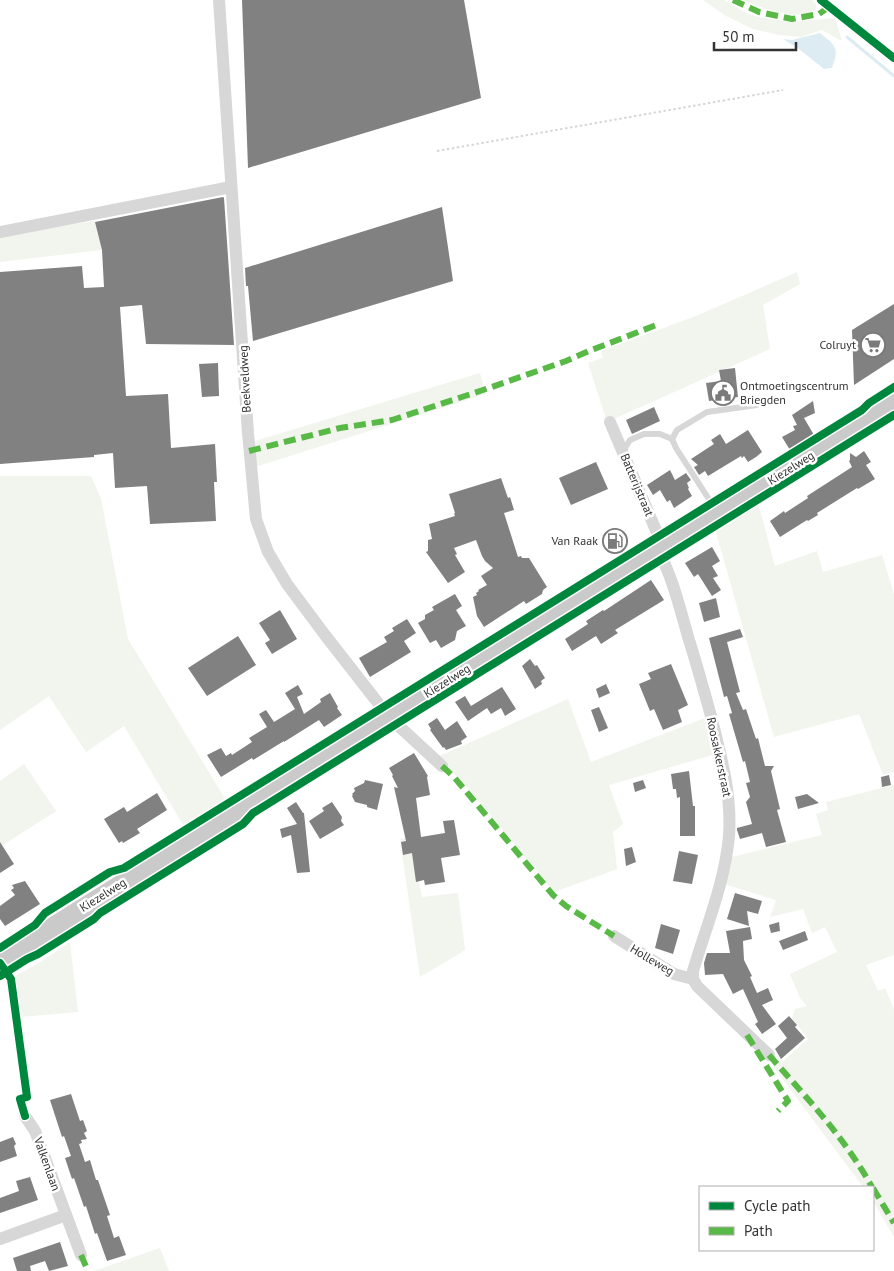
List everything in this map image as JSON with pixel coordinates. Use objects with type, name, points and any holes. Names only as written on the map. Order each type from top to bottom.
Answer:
[{"type":"main road","name":"Kiezelweg","points":[[0,960],[894,404]]},
{"type":"street","name":"Beekveldweg","points":[[219,0],[248,433],[256,519],[268,552],[287,584],[389,717]]},
{"type":"street","points":[[0,232],[231,187]]},
{"type":"street","name":"Batterijstraat","points":[[610,422],[660,549]]},
{"type":"street","name":"Roosakkerstraat","points":[[660,549],[669,572],[718,744],[728,796],[729,836],[726,856],[717,894],[693,971],[693,980]]},
{"type":"street","points":[[389,717],[442,766]]},
{"type":"street","name":"Holleweg","points":[[614,936],[674,974],[693,980]]},
{"type":"street","points":[[693,980],[769,1055]]},
{"type":"street","name":"Valkenlaan","points":[[26,1116],[35,1131],[82,1255]]},
{"type":"street","points":[[0,1239],[66,1215]]},
{"type":"lane","points":[[821,0],[894,58]]},
{"type":"lane","points":[[672,439],[676,430],[707,412],[757,405]]},
{"type":"lane","points":[[623,452],[630,440],[644,434],[660,434],[672,439],[718,513]]},
{"type":"path","points":[[437,151],[783,90]]},
{"type":"shaded area","points":[[703,0],[724,0],[748,14],[791,22],[835,18],[842,41],[822,30],[801,37],[779,35],[753,29],[726,16]]},
{"type":"shaded area","points":[[742,0],[812,0],[816,4],[816,9],[808,13],[789,14],[769,10]]},
{"type":"shaded area","points":[[820,33],[835,48],[836,56],[832,68],[824,69],[783,39],[792,40]]},
{"type":"shaded area","points":[[95,221],[102,250],[0,262],[0,235]]},
{"type":"shaded area","points":[[797,272],[800,284],[763,305],[770,349],[607,422],[588,363],[603,358],[601,351],[696,316]]},
{"type":"shaded area","points":[[480,373],[486,394],[255,467],[255,441]]},
{"type":"shaded area","points":[[0,476],[91,476],[101,499],[128,639],[227,802],[185,828],[124,726],[86,752],[49,696],[0,730]]},
{"type":"shaded area","points":[[758,503],[775,566],[817,551],[823,572],[882,555],[894,594],[894,772],[883,775],[859,714],[774,737],[715,529]]},
{"type":"shaded area","points":[[568,699],[591,762],[705,718],[716,754],[609,785],[623,824],[613,832],[617,869],[554,892],[464,783],[437,757]]},
{"type":"shaded area","points":[[24,764],[56,811],[0,847],[0,781]]},
{"type":"shaded area","points":[[894,785],[894,955],[866,965],[878,991],[885,988],[894,1009],[894,1237],[874,1203],[874,1186],[862,1186],[773,1066],[783,1061],[808,1039],[792,1018],[795,1009],[807,1006],[800,998],[790,974],[837,952],[825,927],[812,933],[803,909],[770,917],[776,900],[724,884],[732,857],[822,835],[816,814],[828,810],[826,802]]},
{"type":"shaded area","points":[[410,837],[422,897],[458,893],[465,950],[420,977],[400,839]]},
{"type":"shaded area","points":[[70,942],[78,1012],[20,1017],[14,977]]},
{"type":"shaded area","points":[[160,1248],[169,1271],[94,1271]]},
{"type":"building","points":[[242,0],[464,0],[481,98],[248,168]]},
{"type":"building","points":[[223,197],[234,345],[146,344],[142,305],[120,307],[126,396],[168,394],[171,448],[215,444],[217,482],[214,482],[216,521],[150,524],[147,486],[115,488],[113,453],[94,455],[94,457],[0,464],[0,272],[82,266],[84,288],[104,287],[102,250],[95,222]]},
{"type":"building","points":[[442,207],[453,281],[253,341],[245,268]]},
{"type":"building","name":"Colruyt","points":[[894,304],[894,359],[854,385],[852,330]]},
{"type":"building","points":[[218,363],[219,396],[202,397],[199,364]]},
{"type":"building","name":"Ontmoetingscentrum Briegden","points":[[735,368],[738,397],[709,401],[706,383],[721,381],[719,370]]},
{"type":"building","points":[[813,401],[815,413],[804,418],[814,435],[790,450],[782,437],[795,430],[793,426],[797,425],[792,415]]},
{"type":"building","points":[[654,407],[660,421],[632,434],[626,420]]},
{"type":"building","points":[[748,430],[762,452],[748,462],[744,456],[742,458],[741,456],[708,476],[705,471],[699,475],[694,467],[698,465],[691,459],[714,444],[711,440],[720,434],[726,444]]},
{"type":"building","points":[[864,451],[871,462],[866,465],[875,479],[857,488],[817,513],[818,515],[780,537],[770,521],[808,498],[807,496],[852,467],[849,461],[850,453],[856,457]]},
{"type":"building","points":[[596,462],[608,489],[571,505],[559,478]]},
{"type":"building","points":[[670,470],[675,480],[686,473],[691,480],[687,483],[692,496],[674,508],[670,500],[667,502],[660,490],[653,495],[647,485]]},
{"type":"building","points":[[501,478],[514,510],[504,513],[518,557],[529,558],[547,587],[543,590],[542,594],[526,604],[524,601],[484,627],[477,616],[473,597],[477,595],[478,590],[487,585],[481,576],[493,568],[485,561],[476,540],[454,548],[457,554],[455,555],[465,572],[448,583],[426,552],[428,551],[428,540],[432,539],[429,524],[455,516],[449,494]]},
{"type":"building","name":"Van Raak","points":[[620,529],[628,541],[611,552],[603,540]]},
{"type":"building","points":[[712,547],[720,561],[712,566],[718,576],[713,578],[721,590],[712,596],[698,574],[694,577],[685,563]]},
{"type":"building","points":[[651,580],[664,600],[615,630],[618,633],[601,644],[596,636],[572,651],[565,639],[588,624],[586,621]]},
{"type":"building","points":[[455,594],[462,606],[456,610],[466,626],[457,631],[455,640],[441,648],[436,640],[430,643],[418,623],[425,619],[425,615],[434,610],[432,607]]},
{"type":"building","points":[[716,598],[720,617],[704,622],[699,603]]},
{"type":"building","points":[[280,610],[297,639],[272,654],[265,643],[270,640],[259,623]]},
{"type":"building","points":[[407,619],[416,633],[404,641],[411,652],[370,677],[359,658],[387,642],[384,637],[394,631],[392,628]]},
{"type":"building","points":[[740,629],[743,637],[727,642],[740,692],[736,693],[743,710],[746,709],[756,739],[758,738],[765,766],[774,766],[771,771],[780,809],[777,810],[786,842],[766,847],[762,833],[740,839],[737,830],[737,828],[752,824],[746,802],[750,797],[746,783],[750,782],[729,714],[732,713],[727,696],[724,697],[709,638]]},
{"type":"building","points":[[238,636],[256,665],[207,696],[188,668]]},
{"type":"building","points":[[530,659],[535,666],[537,665],[545,678],[541,681],[542,684],[535,689],[522,666]]},
{"type":"building","points":[[671,664],[688,705],[678,710],[682,722],[663,730],[654,709],[650,711],[639,684],[651,679],[648,673]]},
{"type":"building","points":[[606,684],[610,693],[599,698],[596,689]]},
{"type":"building","points":[[298,685],[303,694],[297,697],[304,714],[321,702],[320,699],[330,693],[342,715],[324,727],[319,720],[221,777],[207,755],[221,748],[226,756],[231,753],[232,755],[252,742],[249,738],[267,727],[259,714],[266,710],[274,722],[295,709],[285,693]]},
{"type":"building","points":[[502,687],[516,709],[505,716],[501,708],[491,714],[487,708],[468,721],[455,702],[465,696],[471,706]]},
{"type":"building","points":[[599,707],[608,728],[599,732],[591,710]]},
{"type":"building","points":[[437,718],[445,730],[457,721],[467,737],[461,741],[462,744],[446,750],[443,748],[428,724]]},
{"type":"building","points":[[414,753],[428,776],[430,795],[416,798],[421,837],[445,833],[443,821],[454,820],[460,855],[441,858],[445,882],[425,885],[424,880],[416,882],[412,853],[403,855],[401,842],[406,841],[394,787],[398,788],[389,768]]},
{"type":"building","points":[[689,771],[693,806],[695,806],[695,836],[680,836],[680,797],[677,798],[676,789],[673,789],[671,774]]},
{"type":"building","points":[[889,775],[891,785],[882,787],[881,777]]},
{"type":"building","points":[[365,780],[383,784],[377,810],[355,802],[352,796],[355,791],[354,788],[364,783]]},
{"type":"building","points":[[643,780],[646,788],[635,792],[633,783]]},
{"type":"building","points":[[157,793],[167,810],[137,829],[140,833],[123,843],[122,841],[119,843],[104,819],[124,807],[127,812]]},
{"type":"building","points":[[807,794],[819,803],[798,809],[795,797]]},
{"type":"building","points":[[296,802],[304,813],[310,872],[297,873],[291,835],[282,838],[280,829],[297,824],[287,808]]},
{"type":"building","points":[[332,802],[342,817],[341,821],[344,825],[320,839],[309,821],[324,811],[322,808]]},
{"type":"building","points":[[0,842],[14,864],[0,873]]},
{"type":"building","points":[[632,847],[636,862],[626,866],[624,849]]},
{"type":"building","points":[[679,851],[698,855],[692,884],[673,881]]},
{"type":"building","points":[[25,881],[40,904],[5,926],[0,919],[0,906],[15,895],[11,890],[14,888],[12,885]]},
{"type":"building","points":[[735,893],[762,901],[758,914],[747,911],[749,926],[727,919]]},
{"type":"building","points":[[779,922],[780,931],[771,933],[769,925]]},
{"type":"building","points":[[661,924],[680,930],[673,954],[655,948]]},
{"type":"building","points":[[750,927],[752,939],[743,941],[744,960],[752,976],[750,977],[757,993],[768,988],[773,1000],[762,1005],[776,1024],[762,1034],[755,1024],[758,1022],[743,989],[733,994],[723,974],[705,975],[704,963],[707,953],[730,953],[726,931]]},
{"type":"building","points":[[805,931],[808,940],[783,950],[779,941]]},
{"type":"building","points":[[789,1016],[797,1025],[795,1027],[805,1038],[781,1059],[775,1049],[787,1038],[778,1026]]},
{"type":"building","points":[[71,1094],[80,1121],[83,1120],[87,1131],[84,1133],[87,1139],[81,1140],[82,1143],[79,1144],[85,1162],[90,1160],[110,1215],[107,1216],[114,1238],[119,1236],[126,1255],[107,1261],[97,1233],[95,1234],[86,1206],[84,1207],[74,1178],[72,1179],[65,1158],[71,1156],[64,1136],[62,1137],[50,1100]]},
{"type":"building","points":[[13,1137],[17,1156],[0,1162],[0,1142]]},
{"type":"building","points":[[30,1177],[38,1200],[0,1213],[0,1198],[19,1191],[16,1181]]},
{"type":"building","points":[[60,1242],[68,1266],[49,1271],[45,1261],[30,1266],[31,1271],[17,1271],[13,1258]]},
{"type":"waterway","points":[[847,37],[894,76]]},
{"type":"marked path","points":[[733,0],[759,12],[792,19],[819,14],[829,7]]},
{"type":"marked path","points":[[249,451],[340,428],[392,420],[566,361],[659,324]]},
{"type":"marked path","points":[[442,766],[454,777],[553,895],[566,906],[614,936]]},
{"type":"marked path","points":[[747,1035],[788,1101],[778,1111]]},
{"type":"marked path","points":[[769,1055],[811,1102],[837,1135],[871,1186]]},
{"type":"marked path","points":[[874,1190],[894,1223]]},
{"type":"marked path","points":[[81,1255],[88,1271]]},
{"type":"cycle path","points":[[821,0],[894,58]]},
{"type":"cycle path","points":[[0,948],[35,925],[45,913],[110,872],[124,868],[862,410],[869,403],[894,387]]},
{"type":"cycle path","points":[[0,976],[94,919],[100,913],[243,824],[253,813],[894,415]]},
{"type":"cycle path","points":[[0,963],[11,979],[27,1097],[20,1099],[25,1116]]},
{"type":"place","name":"Colruyt","points":[[873,345]]},
{"type":"place","name":"Ontmoetingscentrum Briegden","points":[[723,393]]},
{"type":"place","name":"Van Raak","points":[[615,541]]}]
